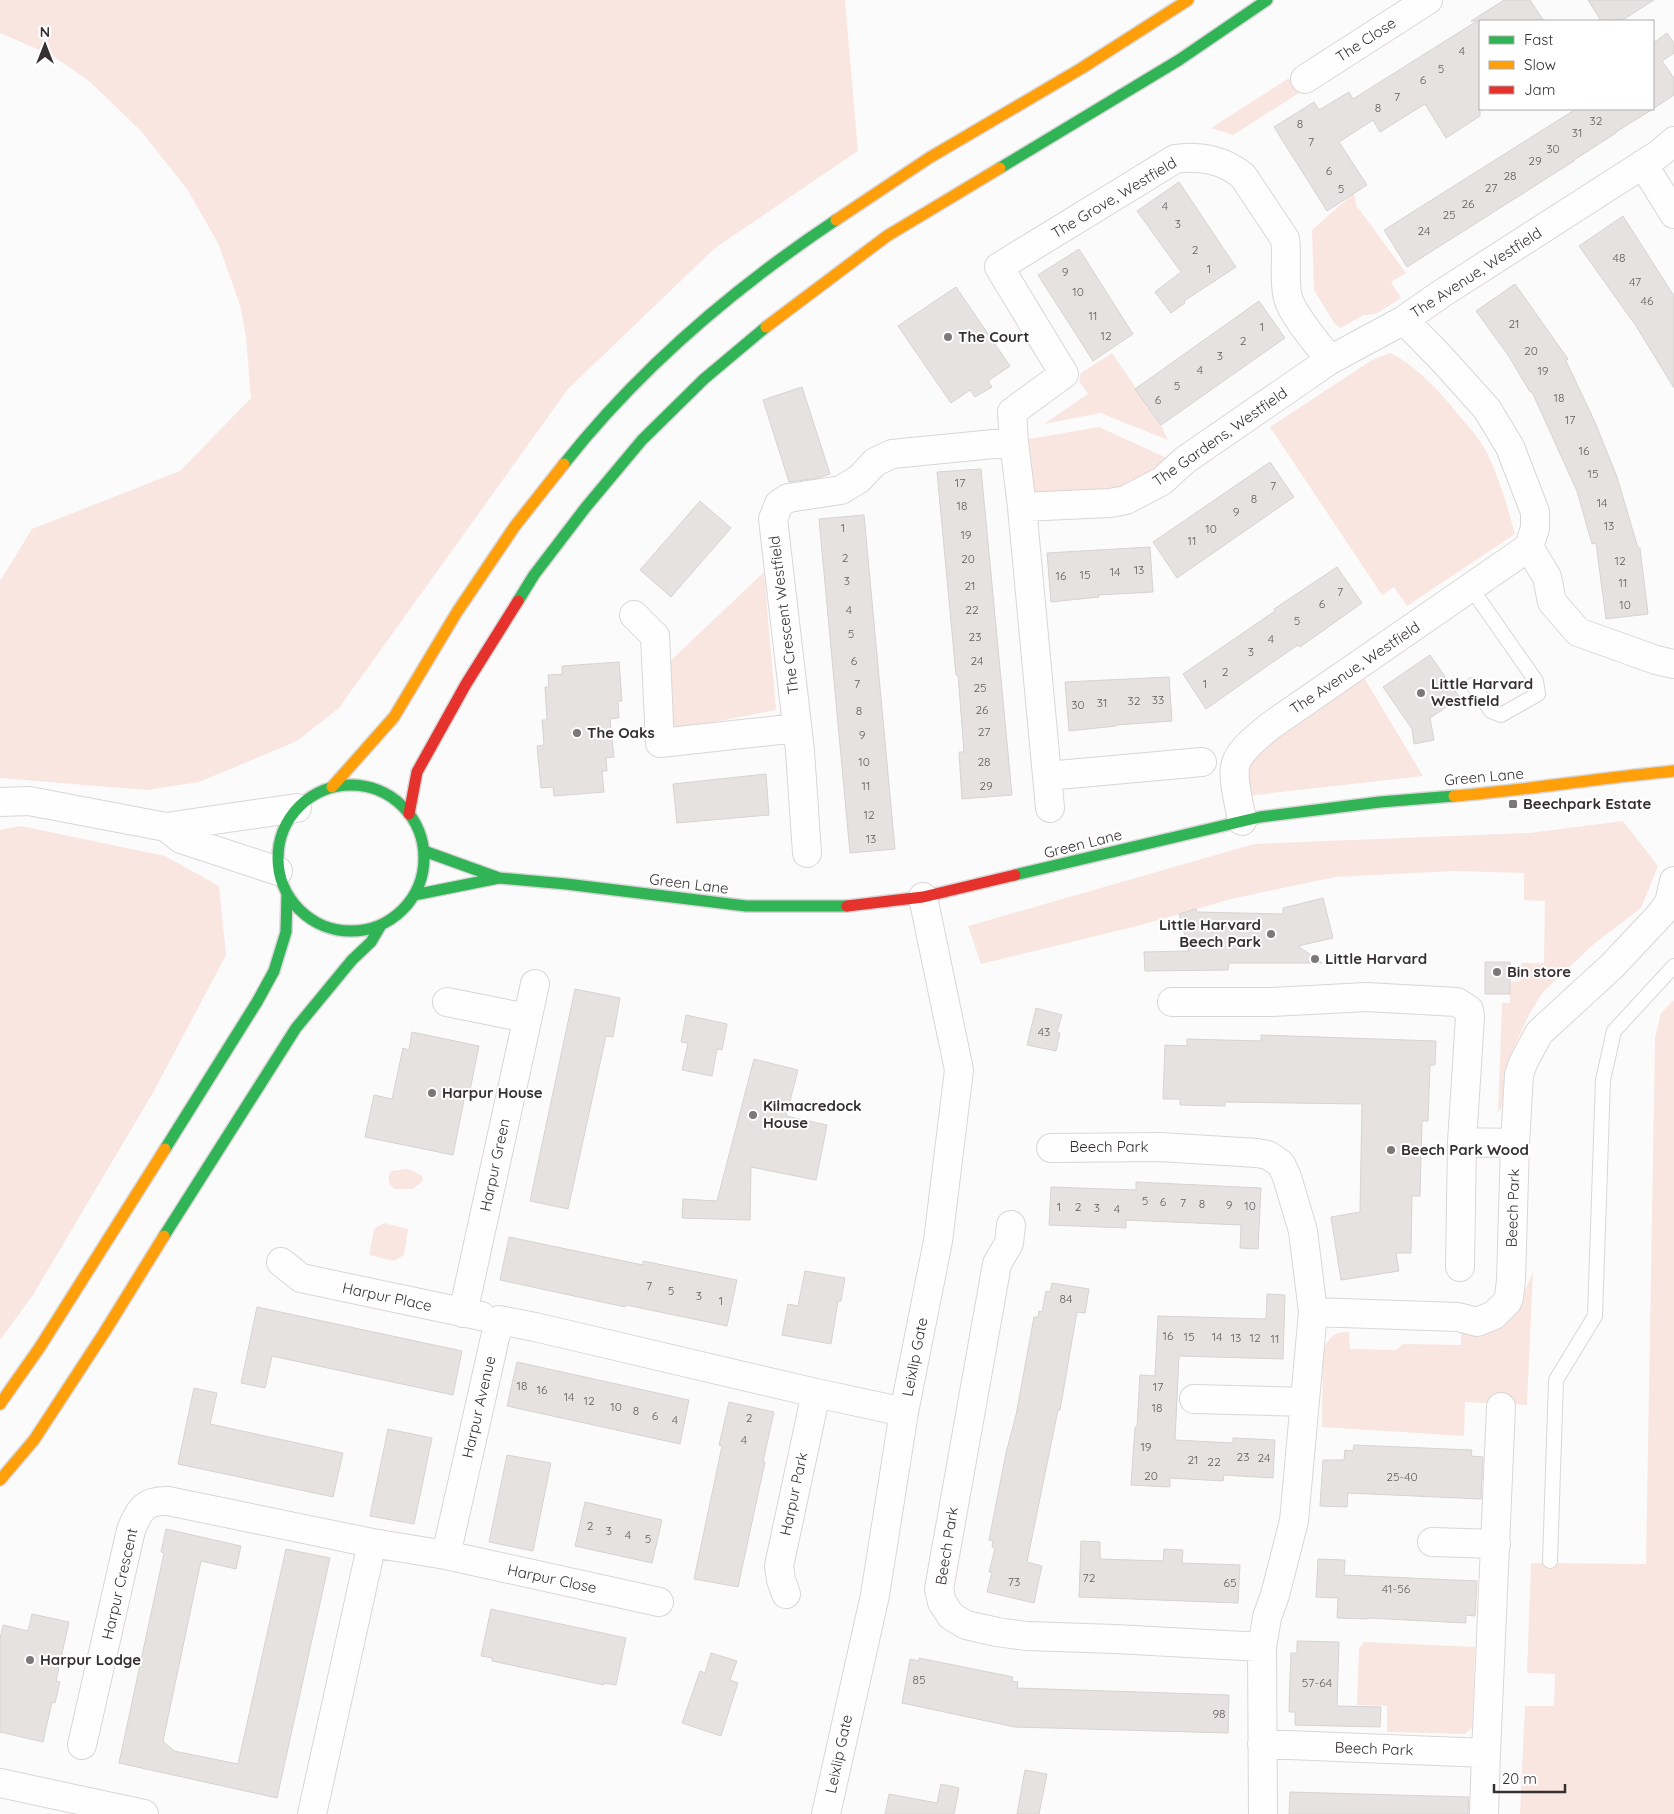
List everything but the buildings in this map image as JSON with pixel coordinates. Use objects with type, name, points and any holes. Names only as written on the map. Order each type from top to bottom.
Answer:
[{"type":"main road","points":[[332,788],[394,716],[457,612],[515,526],[583,440],[651,368],[723,302],[809,238],[929,158],[1082,68],[1188,0]]},
{"type":"main road","points":[[409,814],[417,772],[466,684],[534,575],[586,507],[642,440],[704,379],[787,310],[887,236],[1178,60],[1267,0]]},
{"type":"main road","name":"Green Lane","points":[[424,851],[499,878],[566,884],[746,906],[839,907],[923,898],[1260,817],[1380,802],[1514,791],[1602,778],[1674,771]]},
{"type":"main road","points":[[0,1404],[66,1307],[258,1002],[274,971],[286,932],[279,844],[285,825],[297,808],[313,795],[332,788],[353,785],[375,789],[394,799],[409,814],[419,831],[424,851],[418,888],[409,903],[396,916],[381,925],[361,931],[339,931],[319,924],[301,912],[283,883]]},
{"type":"main road","name":"Green Lane","points":[[414,895],[499,878]]},
{"type":"main road","points":[[0,1480],[34,1440],[104,1333],[296,1028],[352,960],[371,942],[381,925]]},
{"type":"street","name":"The Close","points":[[1305,79],[1426,1]]},
{"type":"street","name":"The Avenue, Westfield","points":[[1242,821],[1235,774],[1236,761],[1248,744],[1270,726],[1529,547],[1535,528],[1535,512],[1510,447],[1487,409],[1404,320],[1643,164],[1674,141]]},
{"type":"street","name":"The Grove, Westfield","points":[[1014,442],[1012,412],[1064,374],[999,268],[1175,160],[1203,158],[1236,169],[1243,176],[1285,239],[1287,251],[1286,286],[1291,305],[1330,360]]},
{"type":"street","points":[[1643,164],[1674,214]]},
{"type":"street","name":"The Gardens, Westfield","points":[[1022,507],[1110,503],[1126,500],[1162,481],[1185,460],[1330,360],[1404,320]]},
{"type":"street","points":[[1014,442],[1022,507],[1050,808]]},
{"type":"street","name":"The Crescent Westfield","points":[[807,853],[797,728],[773,519],[779,504],[788,498],[841,490],[858,479],[874,462],[892,454],[1014,442]]},
{"type":"street","points":[[1529,547],[1547,577],[1552,602],[1578,632],[1656,660],[1674,664]]},
{"type":"street","points":[[634,615],[656,636],[660,743],[797,728]]},
{"type":"street","points":[[1047,776],[1202,762]]},
{"type":"street","points":[[0,802],[29,801],[166,826],[297,808]]},
{"type":"street","points":[[166,826],[181,839],[283,883]]},
{"type":"street","name":"Beech Park","points":[[1313,1312],[1458,1317],[1477,1322],[1494,1315],[1506,1302],[1509,1297],[1519,1075],[1523,1063],[1539,1033],[1612,966],[1660,915],[1669,903],[1674,881]]},
{"type":"street","name":"Leixlip Gate","points":[[826,1814],[874,1595],[904,1412],[938,1241],[958,1070],[923,898]]},
{"type":"street","name":"Harpur Green","points":[[463,1313],[535,984]]},
{"type":"street","points":[[1172,1002],[1272,1002],[1366,997],[1457,1002],[1468,1010],[1470,1016],[1462,1142],[1460,1267]]},
{"type":"street","points":[[447,1002],[527,1018]]},
{"type":"street","points":[[1462,1142],[1515,1144]]},
{"type":"street","name":"Beech Park","points":[[1051,1148],[1160,1147],[1257,1152],[1268,1155],[1281,1164],[1284,1170],[1304,1231],[1313,1312],[1294,1521],[1275,1595],[1267,1616],[1262,1647],[1262,1814]]},
{"type":"street","name":"Beech Park","points":[[1011,1226],[1009,1243],[997,1264],[939,1589],[942,1602],[951,1616],[966,1625],[1027,1636],[1262,1647]]},
{"type":"street","name":"Harpur Place","points":[[281,1262],[301,1278],[499,1320]]},
{"type":"street","points":[[499,1320],[904,1412]]},
{"type":"street","name":"Harpur Avenue","points":[[446,1556],[499,1320]]},
{"type":"street","name":"Harpur Park","points":[[786,1594],[779,1566],[816,1393]]},
{"type":"street","points":[[1194,1399],[1305,1402]]},
{"type":"street","points":[[1484,1814],[1501,1407]]},
{"type":"street","name":"Harpur Crescent","points":[[82,1745],[131,1530],[138,1512],[148,1505],[156,1501],[168,1501],[372,1543]]},
{"type":"street","points":[[1432,1542],[1496,1544]]},
{"type":"street","points":[[312,1814],[372,1543],[446,1556]]},
{"type":"street","name":"Harpur Close","points":[[446,1556],[658,1602]]},
{"type":"street","name":"Beech Park","points":[[1262,1744],[1486,1753]]},
{"type":"street","points":[[0,1783],[144,1814]]},
{"type":"lane","points":[[1471,588],[1536,681],[1538,694],[1501,715],[1491,711],[1473,685]]},
{"type":"lane","points":[[1550,1561],[1556,1380],[1595,1316],[1603,1080],[1614,1031],[1674,966]]},
{"type":"shaded area","points":[[0,0],[845,0],[858,151],[715,248],[568,389],[339,708],[297,741],[199,782],[146,790],[0,778],[0,581],[32,529],[180,471],[251,398],[246,338],[241,308],[218,243],[187,189],[140,130],[89,81],[53,56],[0,33]]},
{"type":"shaded area","points":[[1289,78],[1299,93],[1233,135],[1211,128]]},
{"type":"shaded area","points":[[1354,193],[1356,205],[1406,273],[1391,282],[1401,298],[1376,314],[1364,315],[1340,328],[1334,323],[1314,290],[1312,230]]},
{"type":"shaded area","points":[[1112,353],[1161,425],[1168,440],[1100,413],[1044,424],[1088,394],[1079,381],[1081,373]]},
{"type":"shaded area","points":[[1390,353],[1411,366],[1430,382],[1481,443],[1499,481],[1515,534],[1407,606],[1394,587],[1382,595],[1270,427],[1372,360]]},
{"type":"shaded area","points":[[1099,427],[1169,459],[1122,488],[1044,495],[1036,492],[1032,483],[1029,439]]},
{"type":"shaded area","points":[[764,572],[776,710],[674,730],[668,663]]},
{"type":"shaded area","points":[[1357,666],[1423,776],[1238,797],[1249,745]]},
{"type":"shaded area","points":[[1623,821],[1658,866],[1641,908],[1595,943],[1543,992],[1531,1011],[1511,1054],[1501,1109],[1498,1112],[1502,1003],[1510,1003],[1510,982],[1520,982],[1521,963],[1544,963],[1545,901],[1524,900],[1524,873],[1454,871],[1335,877],[1231,899],[1141,925],[981,964],[968,926],[1254,844],[1529,833]]},
{"type":"shaded area","points":[[21,826],[165,856],[219,886],[226,955],[154,1091],[33,1295],[0,1340],[0,830]]},
{"type":"shaded area","points":[[1674,1000],[1674,1814],[1520,1814],[1525,1706],[1554,1706],[1555,1674],[1527,1673],[1531,1563],[1646,1564],[1655,1038],[1661,1013]]},
{"type":"shaded area","points":[[408,1169],[421,1175],[423,1178],[422,1182],[412,1189],[394,1189],[390,1185],[389,1180],[391,1171]]},
{"type":"shaded area","points":[[384,1223],[408,1229],[404,1255],[394,1261],[369,1255],[374,1229]]},
{"type":"shaded area","points":[[1533,1272],[1527,1405],[1465,1402],[1464,1436],[1322,1427],[1323,1350],[1333,1336],[1349,1332],[1350,1349],[1396,1350],[1403,1344],[1461,1345],[1461,1333],[1476,1333],[1519,1304]]},
{"type":"shaded area","points":[[1364,1642],[1475,1647],[1472,1728],[1465,1734],[1387,1732],[1387,1706],[1357,1705],[1359,1648]]},
{"type":"traffic: fast","points":[[1000,168],[1179,60],[1267,0]]},
{"type":"traffic: fast","points":[[564,464],[624,395],[690,332],[761,273],[836,220]]},
{"type":"traffic: fast","points":[[518,601],[534,575],[586,507],[642,440],[704,379],[766,327]]},
{"type":"traffic: fast","points":[[351,785],[379,791],[403,806],[418,830],[424,858],[418,886],[403,910],[379,925],[351,931],[323,925],[299,910],[284,886],[278,858],[284,830],[299,806],[323,791],[351,785]]},
{"type":"traffic: fast","points":[[1015,875],[1260,817],[1380,802],[1454,796]]},
{"type":"traffic: fast","points":[[424,851],[499,878],[566,884],[746,906],[847,906]]},
{"type":"traffic: fast","points":[[414,895],[499,878]]},
{"type":"traffic: fast","points":[[165,1149],[257,1002],[274,971],[286,932],[287,895]]},
{"type":"traffic: fast","points":[[164,1236],[296,1028],[352,960],[371,942],[381,925]]},
{"type":"traffic: slow","points":[[836,220],[929,158],[1082,68],[1188,0]]},
{"type":"traffic: slow","points":[[766,327],[887,236],[1000,168]]},
{"type":"traffic: slow","points":[[332,787],[394,717],[457,612],[515,526],[564,464]]},
{"type":"traffic: slow","points":[[1454,796],[1674,771]]},
{"type":"traffic: slow","points":[[0,1404],[40,1347],[165,1149]]},
{"type":"traffic: slow","points":[[0,1480],[34,1440],[104,1333],[164,1236]]},
{"type":"traffic: jam","points":[[409,814],[417,772],[466,684],[518,601]]},
{"type":"traffic: jam","points":[[847,906],[923,897],[1015,875]]},
{"type":"place","name":"The Court","points":[[948,337]]},
{"type":"place","name":"Little Harvard Westfield","points":[[1421,693]]},
{"type":"place","name":"The Oaks","points":[[577,733]]},
{"type":"place","name":"Beechpark Estate","points":[[1513,804]]},
{"type":"place","name":"Little Harvard Beech Park","points":[[1271,934]]},
{"type":"place","name":"Little Harvard","points":[[1315,959]]},
{"type":"place","name":"Bin store","points":[[1497,972]]},
{"type":"place","name":"Harpur House","points":[[432,1093]]},
{"type":"place","name":"Kilmacredock House","points":[[753,1115]]},
{"type":"place","name":"Beech Park Wood","points":[[1391,1150]]},
{"type":"place","name":"Harpur Lodge","points":[[30,1660]]}]
